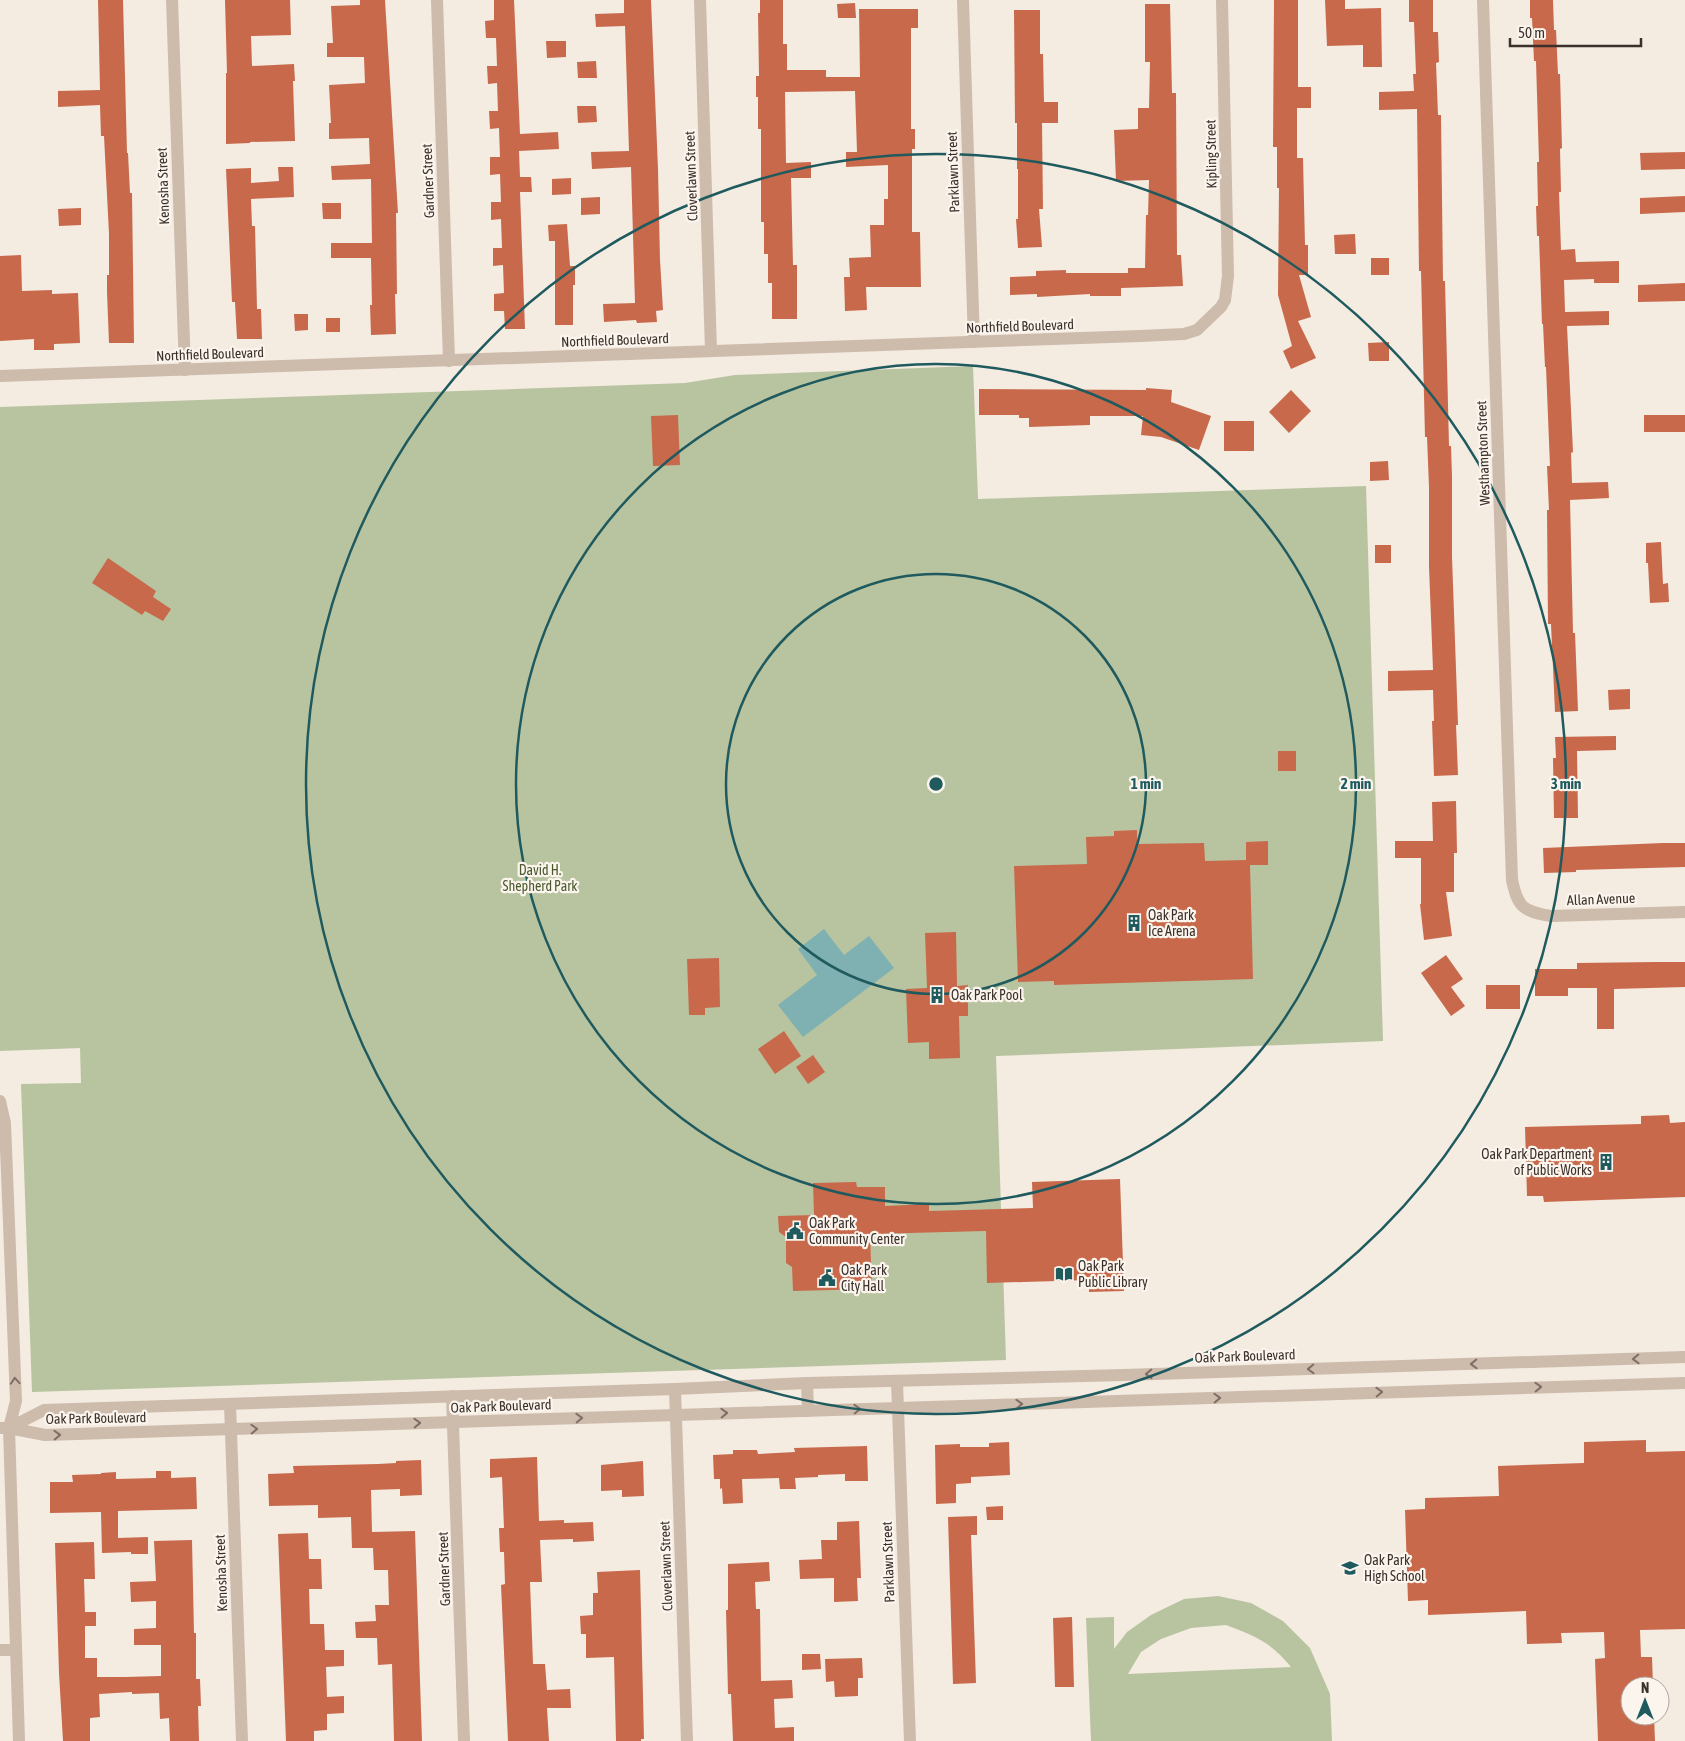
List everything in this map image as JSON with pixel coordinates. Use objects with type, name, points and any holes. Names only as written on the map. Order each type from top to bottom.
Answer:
[{"type":"street","name":"Kenosha Street","points":[[172,0],[184,370]]},
{"type":"street","name":"Gardner Street","points":[[437,0],[448,361]]},
{"type":"street","name":"Cloverlawn Street","points":[[700,0],[711,351]]},
{"type":"street","name":"Parklawn Street","points":[[963,0],[974,342]]},
{"type":"street","name":"Kipling Street","points":[[1221,307],[1225,300],[1228,276],[1222,0]]},
{"type":"street","name":"Westhampton Street","points":[[1483,0],[1512,880],[1515,896],[1520,904]]},
{"type":"street","name":"Northfield Boulevard","points":[[0,376],[1184,334],[1197,330],[1221,307]]},
{"type":"street","name":"Allan Avenue","points":[[1520,904],[1537,914],[1551,916],[1685,912]]},
{"type":"street","points":[[0,1101],[5,1123],[6,1306],[16,1401],[4,1428]]},
{"type":"street","name":"Oak Park Boulevard","points":[[4,1428],[44,1410],[675,1390],[807,1383],[897,1382],[1685,1357]]},
{"type":"street","name":"Parklawn Street","points":[[897,1382],[910,1741]]},
{"type":"street","points":[[807,1383],[808,1411]]},
{"type":"street","name":"Oak Park Boulevard","points":[[4,1428],[45,1435],[1685,1383]]},
{"type":"street","name":"Cloverlawn Street","points":[[675,1390],[687,1741]]},
{"type":"street","name":"Gardner Street","points":[[452,1396],[464,1741]]},
{"type":"street","name":"Kenosha Street","points":[[230,1404],[242,1741]]},
{"type":"street","points":[[0,1416],[4,1428],[19,1741]]},
{"type":"street","points":[[0,1650],[16,1650]]},
{"type":"green space","name":"David H. Shepherd Park","points":[[973,366],[978,499],[1366,486],[1383,1041],[996,1056],[1006,1360],[32,1392],[21,1084],[81,1083],[80,1048],[0,1051],[0,407],[685,383],[735,375]]},
{"type":"green space","points":[[1218,1596],[1251,1603],[1283,1621],[1310,1648],[1330,1694],[1332,1741],[1091,1741],[1086,1618],[1114,1617],[1114,1649],[1127,1632],[1151,1615],[1184,1599]],"holes":[[[1226,1625],[1262,1641],[1284,1658],[1291,1667],[1128,1674],[1141,1652],[1161,1639],[1191,1628]]]},
{"type":"water","points":[[824,929],[844,955],[869,936],[894,968],[803,1037],[778,1005],[817,975],[798,949]]},
{"type":"building","points":[[98,0],[123,0],[127,153],[130,193],[132,193],[134,343],[109,343],[107,275],[109,275],[109,234],[104,136],[101,136],[100,105],[58,107],[58,91],[100,90]]},
{"type":"building","points":[[225,0],[290,0],[291,35],[251,36],[252,66],[294,64],[295,141],[226,144]]},
{"type":"building","points":[[360,0],[385,0],[398,213],[396,213],[396,334],[371,335],[371,258],[331,258],[331,243],[372,243],[371,179],[332,180],[331,166],[370,164],[369,138],[329,139],[329,123],[331,123],[329,85],[365,83],[364,57],[327,57],[327,43],[333,43],[331,6],[360,5]]},
{"type":"building","points":[[494,0],[514,0],[520,134],[558,132],[559,149],[519,151],[520,177],[531,177],[532,192],[520,192],[525,329],[505,329],[504,311],[494,311],[494,294],[504,293],[503,265],[493,266],[493,248],[502,248],[501,219],[491,220],[491,202],[501,202],[500,174],[490,175],[490,157],[500,157],[499,128],[490,129],[489,111],[498,111],[497,83],[488,84],[487,66],[497,66],[496,38],[486,38],[485,21],[494,20]]},
{"type":"building","points":[[624,0],[651,0],[663,310],[656,311],[657,322],[637,323],[636,320],[604,322],[603,304],[635,303],[631,167],[592,169],[591,152],[629,151],[625,26],[596,27],[595,14],[624,13]]},
{"type":"building","points":[[760,0],[783,0],[783,44],[787,44],[787,70],[826,70],[826,77],[860,77],[859,9],[918,9],[918,28],[911,28],[911,129],[915,129],[915,149],[912,149],[912,232],[920,232],[921,287],[866,287],[867,310],[845,311],[844,277],[850,277],[849,258],[871,257],[870,225],[884,225],[884,199],[888,199],[888,165],[846,167],[846,152],[857,152],[855,91],[785,92],[786,163],[811,162],[811,178],[791,178],[793,265],[797,265],[797,319],[772,319],[772,283],[768,283],[768,254],[764,254],[764,222],[761,222],[761,129],[758,129],[758,97],[756,97],[756,76],[759,76],[758,13],[760,13]]},
{"type":"building","points":[[1274,0],[1298,0],[1298,87],[1311,87],[1311,108],[1297,108],[1297,158],[1303,158],[1305,245],[1308,245],[1308,275],[1299,275],[1311,317],[1298,321],[1316,358],[1291,369],[1283,351],[1292,346],[1278,295],[1279,188],[1277,188],[1277,147],[1273,147]]},
{"type":"building","points":[[1325,0],[1345,0],[1345,9],[1381,8],[1382,67],[1363,67],[1363,45],[1327,46]]},
{"type":"building","points":[[1409,0],[1433,0],[1433,32],[1438,32],[1439,62],[1436,63],[1438,115],[1441,115],[1443,281],[1445,281],[1449,446],[1451,446],[1452,476],[1452,557],[1458,775],[1434,776],[1433,690],[1388,691],[1388,671],[1433,670],[1429,566],[1429,487],[1427,437],[1425,437],[1421,271],[1419,271],[1417,109],[1379,110],[1379,92],[1414,91],[1413,74],[1416,74],[1414,22],[1409,22]]},
{"type":"building","points":[[1530,0],[1553,0],[1558,74],[1560,74],[1562,148],[1560,149],[1561,192],[1559,192],[1561,250],[1575,249],[1576,262],[1619,261],[1619,283],[1594,283],[1594,279],[1564,280],[1565,312],[1609,311],[1609,325],[1567,326],[1573,452],[1571,453],[1572,483],[1608,482],[1609,498],[1570,500],[1573,633],[1575,633],[1578,711],[1555,712],[1551,624],[1548,624],[1547,510],[1549,510],[1547,466],[1550,466],[1539,236],[1537,236],[1537,162],[1539,162],[1536,61],[1534,61]]},
{"type":"building","points":[[855,3],[856,18],[838,18],[837,4]]},
{"type":"building","points":[[1145,4],[1170,4],[1172,93],[1176,93],[1177,255],[1181,255],[1183,286],[1121,288],[1121,296],[1090,296],[1090,294],[1037,297],[1037,294],[1010,295],[1010,277],[1036,276],[1036,271],[1066,270],[1066,273],[1128,273],[1128,268],[1145,268],[1149,180],[1116,181],[1114,130],[1138,129],[1138,108],[1149,108],[1150,62],[1145,62]]},
{"type":"building","points":[[1014,10],[1040,10],[1040,54],[1043,54],[1044,102],[1058,102],[1058,123],[1042,123],[1043,209],[1039,209],[1042,247],[1018,248],[1016,219],[1018,219],[1018,169],[1017,123],[1015,123]]},
{"type":"building","points":[[546,41],[566,41],[566,57],[547,58]]},
{"type":"building","points":[[596,61],[597,78],[578,78],[577,62]]},
{"type":"building","points":[[577,106],[596,106],[597,122],[578,123]]},
{"type":"building","points":[[1685,152],[1685,169],[1641,170],[1640,153]]},
{"type":"building","points":[[278,167],[293,167],[294,197],[251,199],[252,226],[255,226],[257,309],[261,309],[262,339],[237,339],[235,302],[232,302],[226,169],[251,168],[251,183],[279,181]]},
{"type":"building","points":[[571,178],[571,194],[552,195],[552,179]]},
{"type":"building","points":[[1685,196],[1685,212],[1640,214],[1640,198]]},
{"type":"building","points":[[600,197],[600,214],[581,215],[581,198]]},
{"type":"building","points":[[322,203],[341,203],[341,219],[323,219]]},
{"type":"building","points":[[81,208],[81,225],[59,226],[58,209]]},
{"type":"building","points":[[567,224],[570,266],[575,266],[573,325],[555,325],[555,241],[549,241],[548,225]]},
{"type":"building","points":[[1355,234],[1356,254],[1335,254],[1334,235]]},
{"type":"building","points":[[21,255],[22,291],[52,290],[52,294],[78,293],[80,343],[54,344],[54,350],[34,350],[34,339],[0,341],[0,256]]},
{"type":"building","points":[[1371,258],[1389,258],[1389,275],[1371,275]]},
{"type":"building","points":[[1685,283],[1685,301],[1638,302],[1638,285]]},
{"type":"building","points":[[294,314],[308,314],[308,330],[295,331]]},
{"type":"building","points":[[326,318],[340,318],[340,332],[326,332]]},
{"type":"building","points":[[1389,342],[1389,361],[1369,361],[1368,343]]},
{"type":"building","points":[[1146,388],[1172,390],[1171,402],[1211,416],[1199,450],[1161,437],[1141,435],[1143,416],[1090,416],[1090,425],[1029,427],[1029,418],[1019,418],[1019,415],[979,415],[979,389],[1146,390]]},
{"type":"building","points":[[1291,390],[1311,411],[1289,433],[1269,412]]},
{"type":"building","points":[[678,415],[680,465],[653,466],[651,416]]},
{"type":"building","points":[[1644,415],[1685,415],[1685,432],[1644,432]]},
{"type":"building","points":[[1224,421],[1254,421],[1254,451],[1224,451]]},
{"type":"building","points":[[1388,461],[1389,480],[1370,481],[1370,462]]},
{"type":"building","points":[[1661,542],[1663,584],[1668,583],[1669,602],[1650,603],[1646,543]]},
{"type":"building","points":[[1375,545],[1391,545],[1391,563],[1375,563]]},
{"type":"building","points":[[108,558],[156,591],[153,597],[171,609],[163,621],[145,611],[142,615],[92,583]]},
{"type":"building","points":[[1630,689],[1630,709],[1609,710],[1608,690]]},
{"type":"building","points":[[1616,736],[1616,750],[1577,751],[1578,818],[1554,818],[1553,758],[1556,758],[1555,737]]},
{"type":"building","points":[[1278,751],[1296,751],[1296,771],[1278,771]]},
{"type":"building","points":[[1456,801],[1457,853],[1454,853],[1454,892],[1446,892],[1452,936],[1424,940],[1420,904],[1421,858],[1395,858],[1395,841],[1433,841],[1432,802]]},
{"type":"building","name":"Oak Park Ice Arena","points":[[1137,830],[1137,844],[1204,843],[1205,861],[1246,860],[1246,842],[1268,841],[1268,865],[1250,865],[1253,979],[1054,985],[1054,981],[1018,982],[1014,866],[1087,864],[1086,837],[1114,836],[1114,831]]},
{"type":"building","points":[[1685,843],[1685,867],[1576,870],[1576,872],[1544,873],[1543,848]]},
{"type":"building","name":"Oak Park Pool","points":[[956,932],[957,986],[968,985],[968,1016],[959,1016],[960,1058],[929,1059],[929,1042],[908,1043],[906,989],[927,988],[925,933]]},
{"type":"building","points":[[1446,955],[1463,979],[1451,987],[1465,1006],[1451,1016],[1421,973]]},
{"type":"building","points":[[719,958],[720,1007],[705,1008],[705,1015],[689,1015],[687,959]]},
{"type":"building","points":[[1685,962],[1685,987],[1614,989],[1614,1029],[1597,1029],[1597,988],[1568,988],[1568,996],[1535,996],[1535,969],[1577,969],[1577,963]]},
{"type":"building","points":[[1486,985],[1520,985],[1520,1009],[1486,1009]]},
{"type":"building","points":[[784,1031],[801,1056],[775,1074],[758,1049]]},
{"type":"building","points":[[813,1055],[825,1072],[808,1084],[796,1067]]},
{"type":"building","name":"Oak Park Department of Public Works","points":[[1669,1115],[1670,1123],[1685,1122],[1685,1197],[1544,1202],[1543,1196],[1527,1196],[1525,1127],[1641,1124],[1641,1116]]},
{"type":"building","points":[[1120,1179],[1124,1291],[1089,1292],[1089,1280],[987,1283],[986,1231],[870,1234],[872,1289],[793,1291],[792,1267],[786,1263],[786,1237],[779,1232],[778,1216],[814,1215],[813,1183],[856,1182],[857,1187],[885,1187],[885,1206],[929,1204],[929,1211],[1033,1208],[1032,1182]]},
{"type":"building","name":"Oak Park High School","points":[[1646,1440],[1646,1452],[1685,1451],[1685,1629],[1640,1630],[1641,1657],[1652,1657],[1653,1676],[1620,1676],[1620,1726],[1654,1726],[1655,1741],[1598,1741],[1595,1659],[1605,1658],[1604,1632],[1561,1633],[1562,1643],[1527,1644],[1526,1611],[1428,1615],[1428,1600],[1408,1601],[1405,1510],[1425,1509],[1425,1498],[1499,1496],[1498,1466],[1584,1463],[1584,1442]]},
{"type":"building","points":[[1009,1442],[1010,1475],[971,1477],[971,1483],[956,1484],[956,1503],[936,1504],[935,1445],[960,1444],[960,1447],[989,1447],[989,1443]]},
{"type":"building","points":[[867,1446],[868,1481],[845,1481],[845,1474],[818,1475],[818,1477],[795,1478],[796,1489],[780,1489],[779,1478],[742,1479],[743,1503],[723,1504],[720,1479],[714,1479],[713,1455],[733,1454],[733,1450],[757,1450],[758,1454],[795,1452],[794,1448]]},
{"type":"building","points":[[537,1457],[539,1521],[564,1520],[564,1523],[593,1522],[594,1541],[573,1542],[573,1539],[540,1540],[542,1582],[530,1582],[533,1664],[545,1664],[547,1690],[570,1689],[571,1708],[547,1708],[549,1741],[508,1741],[501,1585],[505,1584],[504,1552],[500,1552],[499,1528],[504,1528],[502,1477],[490,1478],[490,1459]]},
{"type":"building","points":[[421,1460],[422,1495],[400,1496],[400,1489],[371,1490],[372,1532],[415,1531],[422,1741],[394,1741],[392,1664],[378,1665],[377,1638],[356,1638],[355,1622],[376,1621],[375,1605],[389,1605],[388,1570],[374,1570],[373,1548],[352,1548],[351,1517],[318,1518],[318,1505],[269,1506],[268,1474],[294,1473],[293,1466],[378,1464]]},
{"type":"building","points":[[643,1461],[644,1496],[622,1497],[622,1490],[601,1491],[601,1465]]},
{"type":"building","points":[[156,1471],[171,1471],[171,1478],[196,1477],[197,1509],[118,1511],[118,1538],[148,1537],[148,1554],[131,1554],[131,1552],[102,1553],[101,1512],[50,1513],[50,1482],[73,1482],[72,1475],[116,1472],[116,1479],[156,1478]]},
{"type":"building","points":[[1003,1506],[1003,1520],[987,1520],[986,1507]]},
{"type":"building","points":[[977,1516],[977,1535],[971,1535],[976,1683],[953,1684],[948,1517]]},
{"type":"building","points":[[859,1521],[861,1578],[857,1578],[858,1601],[834,1602],[834,1578],[800,1579],[799,1560],[822,1559],[821,1540],[837,1540],[837,1522]]},
{"type":"building","points":[[308,1533],[309,1559],[321,1559],[322,1589],[309,1589],[310,1624],[324,1624],[325,1650],[344,1650],[344,1666],[326,1667],[327,1697],[344,1696],[344,1713],[327,1714],[327,1730],[314,1731],[314,1741],[286,1741],[278,1534]]},
{"type":"building","points":[[192,1540],[196,1679],[200,1679],[201,1706],[198,1706],[199,1741],[170,1741],[169,1718],[160,1719],[159,1693],[132,1694],[132,1692],[99,1694],[100,1717],[90,1718],[90,1741],[63,1741],[55,1543],[94,1542],[95,1579],[84,1579],[85,1612],[96,1612],[96,1626],[85,1626],[85,1658],[97,1658],[97,1677],[125,1677],[161,1676],[161,1645],[134,1645],[134,1629],[156,1628],[156,1601],[131,1602],[130,1582],[156,1581],[154,1541]]},
{"type":"building","points":[[769,1562],[770,1581],[755,1582],[756,1609],[760,1609],[761,1681],[792,1680],[793,1698],[774,1699],[775,1728],[794,1727],[794,1741],[733,1741],[731,1694],[728,1694],[726,1610],[728,1610],[728,1564]]},
{"type":"building","points":[[640,1570],[644,1739],[641,1739],[641,1741],[616,1741],[614,1657],[586,1658],[586,1634],[581,1634],[580,1616],[593,1615],[593,1593],[598,1593],[597,1572]]},
{"type":"building","points":[[1072,1617],[1074,1687],[1055,1687],[1053,1618]]},
{"type":"building","points":[[802,1654],[820,1654],[821,1669],[802,1670]]},
{"type":"building","points":[[862,1658],[863,1678],[858,1678],[858,1696],[835,1697],[834,1681],[826,1682],[825,1659]]},
{"type":"place","name":"Oak Park Ice Arena","points":[[1134,923]]},
{"type":"place","name":"Oak Park Pool","points":[[937,995]]},
{"type":"place","name":"Oak Park Department of Public Works","points":[[1606,1162]]},
{"type":"place","name":"Oak Park Community Center","points":[[795,1231]]},
{"type":"place","name":"Oak Park Public Library","points":[[1064,1274]]},
{"type":"place","name":"Oak Park City Hall","points":[[827,1278]]},
{"type":"place","name":"Oak Park High School","points":[[1350,1568]]}]
